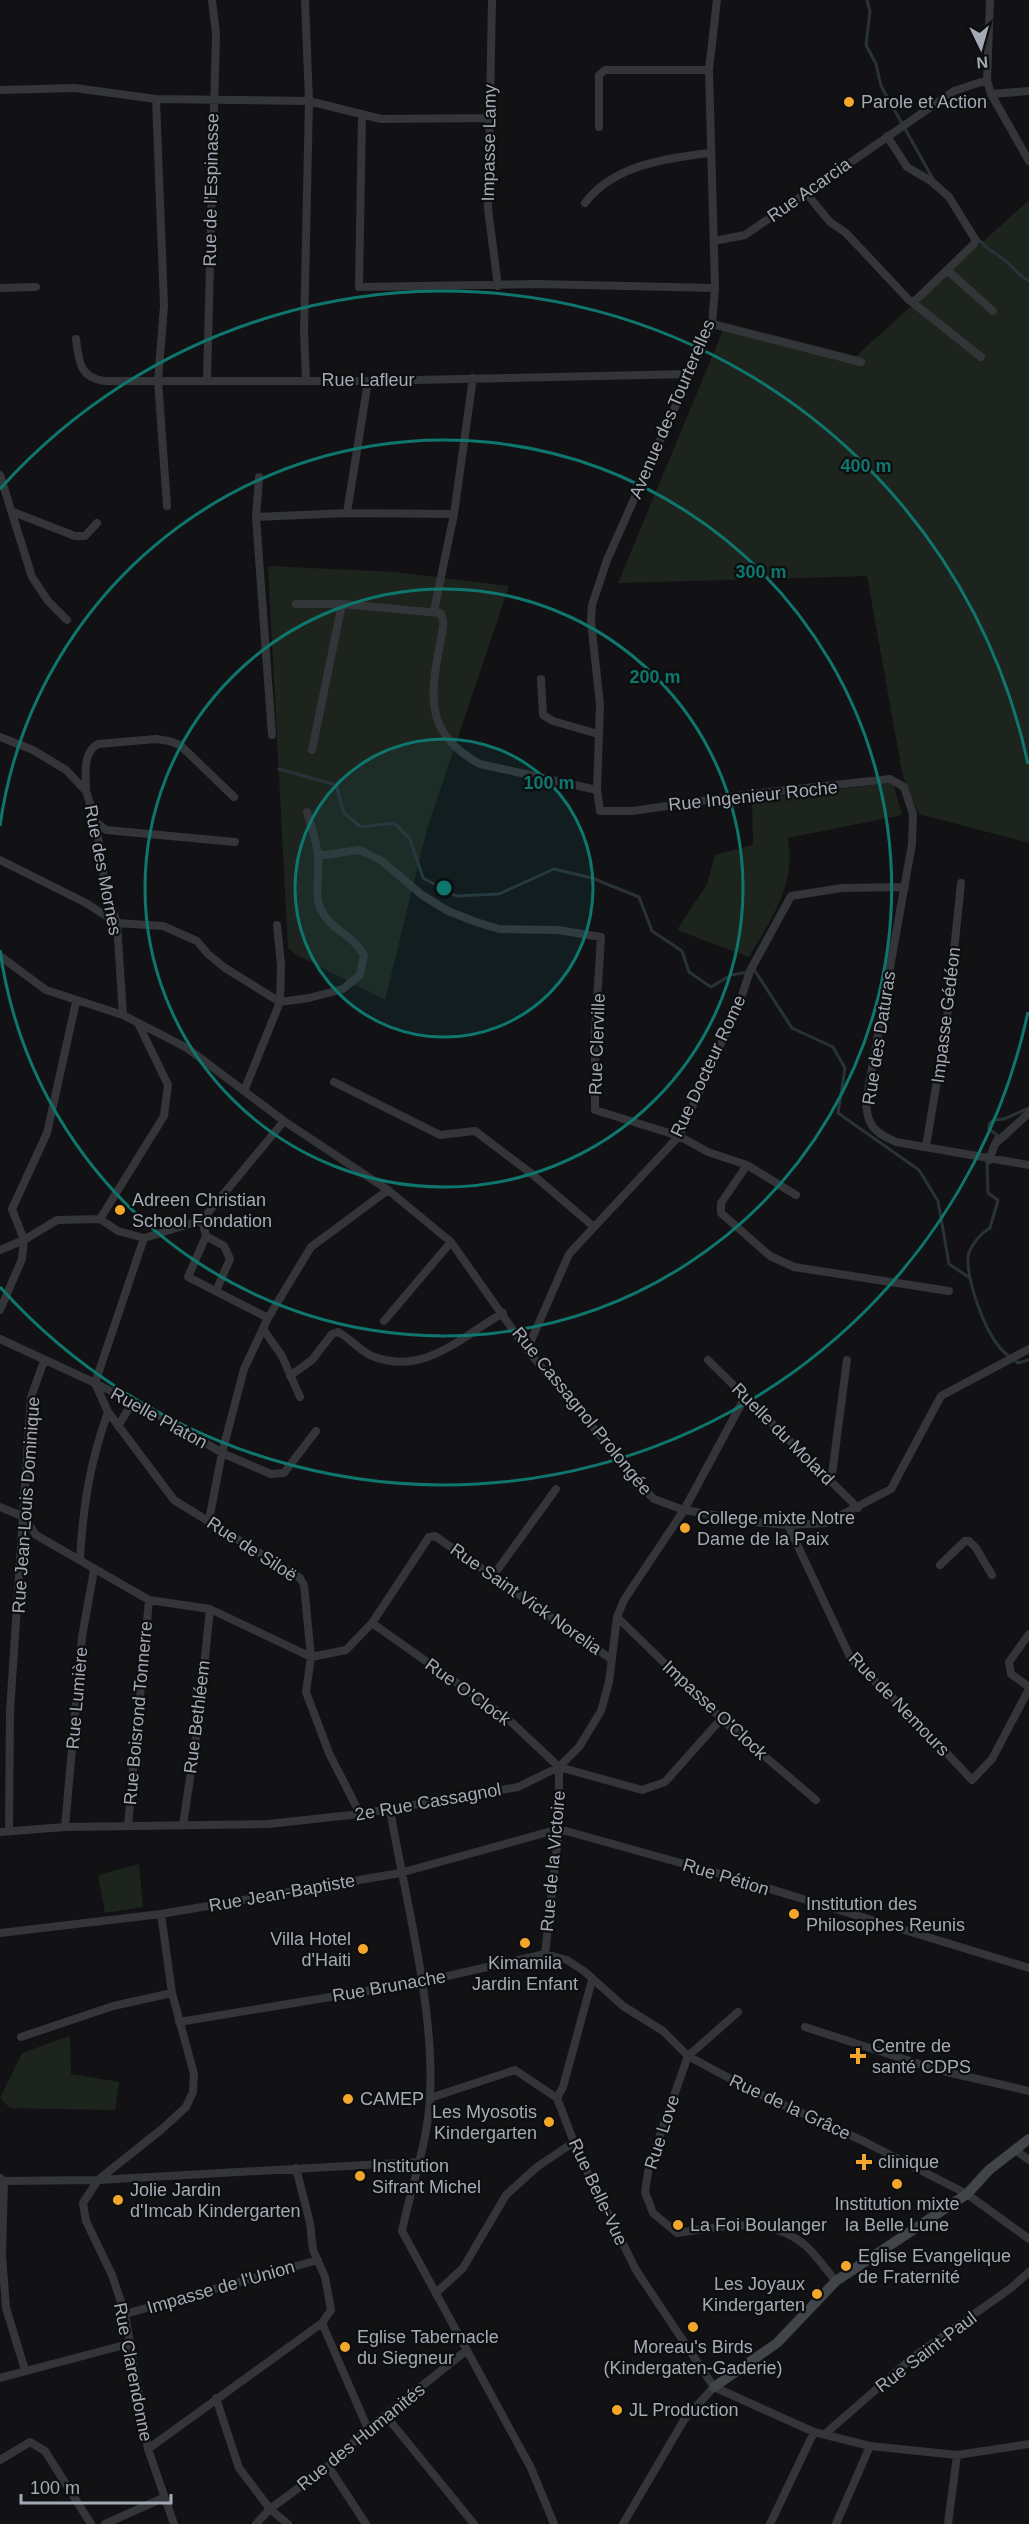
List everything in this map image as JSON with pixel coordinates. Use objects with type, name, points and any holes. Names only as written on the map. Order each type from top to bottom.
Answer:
[{"type":"street","name":"Rue de l'Espinasse","points":[[207,380],[216,34],[212,0]]},
{"type":"street","points":[[305,0],[309,101],[304,331],[306,380]]},
{"type":"street","name":"Impasse Lamy","points":[[492,0],[488,209],[498,286]]},
{"type":"street","name":"Avenue des Tourterelles","points":[[600,811],[597,790],[600,705],[591,621],[596,590],[712,324],[715,288],[709,70],[717,0]]},
{"type":"street","points":[[990,0],[987,80],[991,94],[1029,160]]},
{"type":"street","points":[[599,127],[599,75],[605,70],[709,70]]},
{"type":"street","name":"Rue Acarcia","points":[[714,241],[745,234],[954,91],[987,80]]},
{"type":"street","points":[[0,90],[75,88],[156,99],[309,101],[381,119],[489,118]]},
{"type":"street","points":[[991,94],[1029,91]]},
{"type":"street","points":[[156,99],[164,306],[158,380],[167,506]]},
{"type":"street","points":[[362,114],[359,287],[537,284],[715,288]]},
{"type":"street","points":[[886,136],[907,167],[931,181],[949,197],[975,236],[975,243],[912,302]]},
{"type":"street","points":[[585,203],[603,185],[649,163],[710,153]]},
{"type":"street","points":[[806,193],[830,222],[846,233],[912,302],[981,357]]},
{"type":"street","points":[[947,270],[993,311]]},
{"type":"street","points":[[0,288],[36,287]]},
{"type":"street","points":[[712,324],[861,362]]},
{"type":"street","name":"Rue Lafleur","points":[[76,339],[79,364],[84,374],[92,379],[368,381],[690,374]]},
{"type":"street","points":[[434,611],[454,514],[473,378]]},
{"type":"street","points":[[347,513],[368,381]]},
{"type":"street","points":[[0,475],[4,496],[13,512],[32,577],[48,601],[67,620]]},
{"type":"street","points":[[259,477],[256,517],[273,735]]},
{"type":"street","points":[[13,512],[75,537],[85,536],[97,523]]},
{"type":"street","points":[[256,517],[347,513],[454,514]]},
{"type":"street","points":[[296,604],[342,604],[434,611],[444,617],[433,681],[433,708],[447,740],[464,755],[480,764],[597,790]]},
{"type":"street","points":[[312,750],[342,604]]},
{"type":"street","points":[[542,679],[543,715],[553,721],[598,734]]},
{"type":"street","name":"Rue des Mornes","points":[[0,737],[33,750],[66,770],[86,791],[96,822],[105,887],[117,922],[123,1015]]},
{"type":"street","points":[[86,791],[87,757],[90,748],[98,744],[156,739],[180,745],[234,797]]},
{"type":"street","name":"Rue Ingenieur Roche","points":[[600,811],[632,811],[751,794],[890,780],[904,787]]},
{"type":"street","name":"Rue des Daturas","points":[[904,787],[913,814],[904,887],[866,1102],[867,1120],[876,1133],[896,1142],[989,1160],[1029,1165]]},
{"type":"street","points":[[0,860],[86,903],[117,922],[164,926],[197,941],[225,968],[280,1002],[309,998],[344,989],[360,975],[364,955],[361,949],[330,923],[321,911],[317,892],[318,856],[307,812]]},
{"type":"street","points":[[96,822],[106,830],[235,842]]},
{"type":"street","name":"Rue Clerville","points":[[318,856],[359,850],[382,861],[422,895],[448,911],[484,924],[500,928],[558,930],[601,937],[595,1110],[679,1136],[708,1152],[747,1165],[796,1195]]},
{"type":"street","name":"Impasse Gédéon","points":[[926,1146],[946,1028],[961,883]]},
{"type":"street","name":"Rue Docteur Rome","points":[[527,1350],[569,1254],[679,1136],[739,1004],[750,972],[791,896],[842,888],[904,887]]},
{"type":"street","points":[[244,1091],[280,1002],[281,965],[277,925]]},
{"type":"street","name":"Rue Cassagnol Prolongée","points":[[0,956],[46,990],[76,1002],[123,1015],[186,1048],[284,1121],[388,1190],[451,1242],[527,1350],[604,1440],[631,1477],[654,1499],[684,1510],[788,1525],[826,1523],[891,1489],[941,1396],[1000,1362],[1029,1349]]},
{"type":"street","points":[[0,1310],[22,1258],[24,1240],[12,1209],[47,1133],[76,1002]]},
{"type":"street","points":[[100,1220],[164,1116],[168,1085],[138,1023]]},
{"type":"street","points":[[334,1082],[440,1135],[475,1131],[532,1174],[593,1226]]},
{"type":"street","points":[[989,1160],[995,1144],[1029,1113]]},
{"type":"street","points":[[0,1250],[24,1240],[57,1220],[100,1220],[118,1231],[144,1238],[202,1220],[284,1121]]},
{"type":"street","points":[[747,1165],[721,1203],[721,1213],[778,1261],[794,1267],[949,1291]]},
{"type":"street","points":[[209,1520],[222,1453],[244,1369],[268,1318],[311,1247],[388,1190]]},
{"type":"street","points":[[202,1220],[206,1236],[188,1277],[268,1318]]},
{"type":"street","points":[[206,1236],[224,1246],[230,1259],[216,1291]]},
{"type":"street","points":[[95,1383],[144,1238]]},
{"type":"street","points":[[384,1321],[451,1242]]},
{"type":"street","points":[[290,1376],[312,1360],[332,1334],[338,1332],[370,1356],[386,1360],[427,1359],[448,1350],[463,1337],[503,1313]]},
{"type":"street","points":[[263,1329],[282,1356],[300,1397]]},
{"type":"street","name":"Ruelle Platon","points":[[0,1339],[133,1402],[222,1453],[271,1474],[284,1473],[316,1431]]},
{"type":"street","name":"Ruelle du Molard","points":[[708,1360],[858,1508]]},
{"type":"street","points":[[831,1482],[847,1360]]},
{"type":"street","name":"Rue Jean-Louis Dominique","points":[[4,1831],[31,1397],[44,1361]]},
{"type":"street","name":"Rue de Siloë","points":[[95,1383],[108,1412],[174,1500],[300,1578],[304,1585],[311,1657],[306,1692],[328,1753],[360,1814]]},
{"type":"street","name":"2e Rue Cassagnol","points":[[4,1831],[128,1825],[268,1824],[360,1814],[518,1787],[559,1767],[579,1747],[601,1711],[609,1682],[616,1617],[624,1600],[684,1510],[745,1397]]},
{"type":"street","points":[[118,1426],[133,1402]]},
{"type":"street","points":[[80,1559],[83,1502],[97,1442],[108,1412]]},
{"type":"street","points":[[493,1575],[556,1490]]},
{"type":"street","points":[[0,1507],[24,1517],[36,1535],[149,1600],[210,1609],[311,1657]]},
{"type":"street","name":"Rue de Nemours","points":[[788,1525],[851,1659],[913,1717],[972,1780],[992,1759],[1029,1688]]},
{"type":"street","name":"Rue Saint Vick Norelia","points":[[311,1657],[346,1650],[372,1623],[429,1537],[438,1537],[611,1659]]},
{"type":"street","points":[[940,1565],[965,1541],[969,1541],[976,1548],[992,1575]]},
{"type":"street","name":"Rue Lumière","points":[[65,1827],[82,1637],[94,1570]]},
{"type":"street","name":"Rue Boisrond Tonnerre","points":[[128,1825],[149,1600]]},
{"type":"street","name":"Rue Bethléem","points":[[183,1824],[198,1725],[210,1609]]},
{"type":"street","name":"Impasse O'Clock","points":[[616,1617],[722,1718],[816,1800]]},
{"type":"street","name":"Rue O'Clock","points":[[372,1623],[508,1719],[559,1767]]},
{"type":"street","points":[[1029,1634],[1009,1662],[1011,1674],[1029,1688]]},
{"type":"street","points":[[559,1767],[642,1790],[665,1782],[722,1718]]},
{"type":"street","name":"Rue de la Victoire","points":[[545,1954],[560,1829],[559,1767]]},
{"type":"street","points":[[390,1809],[421,1982],[428,2040],[430,2098],[402,2231],[531,2468],[554,2524]]},
{"type":"street","name":"Rue Jean-Baptiste","points":[[0,1933],[161,1914],[400,1873],[560,1829]]},
{"type":"street","name":"Rue Pétion","points":[[560,1829],[731,1877],[1029,1968]]},
{"type":"street","name":"Rue Clarendonne","points":[[161,1914],[172,1993],[194,2074],[193,2092],[186,2107],[98,2180],[83,2203],[86,2222],[112,2275],[125,2314],[128,2344],[148,2449],[163,2498],[174,2524]]},
{"type":"street","points":[[430,2098],[515,2070],[556,2098],[563,2087],[592,1980],[584,1971],[567,1960],[545,1954]]},
{"type":"street","name":"Rue Brunache","points":[[179,2022],[421,1982],[545,1954]]},
{"type":"street","name":"Rue de la Grâce","points":[[592,1980],[623,2006],[663,2031],[688,2056],[755,2092],[863,2141],[966,2194],[1029,2239]]},
{"type":"street","points":[[21,2037],[112,2006],[172,1993]]},
{"type":"street","points":[[688,2056],[738,2012]]},
{"type":"street","points":[[805,2027],[938,2070],[1029,2091]]},
{"type":"street","name":"Rue Love","points":[[688,2056],[649,2166],[645,2192],[653,2213],[677,2233],[743,2224],[776,2230],[805,2245],[836,2281]]},
{"type":"street","name":"Rue Belle-Vue","points":[[556,2098],[574,2142],[636,2270],[687,2350],[714,2387]]},
{"type":"street","points":[[623,2524],[684,2420],[714,2387],[777,2343],[836,2281],[966,2194],[1014,2149],[1029,2139]]},
{"type":"street","points":[[436,2293],[463,2268],[506,2195],[537,2167],[574,2142]]},
{"type":"street","points":[[1014,2149],[1029,2160]]},
{"type":"street","points":[[26,2370],[6,2308],[2,2255],[2,2179],[98,2180],[418,2162]]},
{"type":"street","points":[[148,2449],[322,2323],[331,2310],[325,2277],[318,2260],[296,2168]]},
{"type":"street","name":"Impasse de l'Union","points":[[125,2314],[318,2260]]},
{"type":"street","name":"Rue Saint-Paul","points":[[825,2434],[912,2358],[1011,2288],[1029,2272]]},
{"type":"street","points":[[322,2323],[368,2429]]},
{"type":"street","points":[[0,2378],[128,2344]]},
{"type":"street","name":"Rue des Humanités","points":[[256,2524],[270,2509],[328,2466],[368,2429],[467,2350]]},
{"type":"street","points":[[714,2387],[814,2432],[870,2446],[957,2455],[1029,2444]]},
{"type":"street","points":[[216,2398],[239,2468],[270,2509],[288,2524]]},
{"type":"street","points":[[386,2416],[474,2524]]},
{"type":"street","points":[[770,2524],[814,2432]]},
{"type":"street","points":[[0,2460],[30,2442],[45,2451],[91,2524]]},
{"type":"street","points":[[836,2524],[870,2446]]},
{"type":"street","points":[[948,2524],[957,2455]]},
{"type":"street","points":[[328,2466],[366,2524]]},
{"type":"street","points":[[105,2524],[163,2498]]},
{"type":"shaded area","points":[[1029,200],[1029,843],[919,814],[903,777],[867,576],[618,583],[726,323],[856,356]]},
{"type":"shaded area","points":[[268,566],[395,572],[509,586],[427,829],[385,1000],[295,954],[288,948]]},
{"type":"shaded area","points":[[893,783],[902,815],[788,838],[789,871],[785,886],[774,914],[749,957],[677,930],[707,884],[715,855],[753,845],[752,799]]},
{"type":"shaded area","points":[[139,1864],[143,1907],[105,1913],[98,1875]]},
{"type":"shaded area","points":[[70,2036],[71,2074],[119,2082],[115,2110],[10,2108],[0,2098],[22,2053]]},
{"type":"waterway","points":[[867,0],[870,11],[866,45],[876,64],[881,86],[933,179]]},
{"type":"waterway","points":[[978,239],[1029,281]]},
{"type":"waterway","points":[[279,769],[336,785],[344,813],[361,827],[394,823],[410,839],[423,878],[456,896],[499,894],[554,869],[592,878],[639,897],[652,931],[682,951],[689,972],[711,987],[731,975],[755,971],[792,1028],[833,1047],[845,1068],[838,1113],[919,1170],[938,1201],[949,1264],[970,1278]]},
{"type":"waterway","points":[[994,1141],[997,1135],[989,1129],[989,1124],[993,1120],[1004,1119],[1029,1108]]},
{"type":"waterway","points":[[987,1161],[988,1193],[998,1200],[990,1228],[976,1241],[969,1253],[970,1279],[973,1292],[994,1340],[1006,1354],[1018,1363],[1029,1360]]},
{"type":"place","name":"Parole et Action","points":[[849,102]]},
{"type":"place","name":"Adreen Christian School Fondation","points":[[120,1210]]},
{"type":"place","name":"College mixte Notre Dame de la Paix","points":[[685,1528]]},
{"type":"place","name":"Institution des Philosophes Reunis","points":[[794,1914]]},
{"type":"place","name":"Kimamila Jardin Enfant","points":[[525,1943]]},
{"type":"place","name":"Villa Hotel d'Haiti","points":[[363,1949]]},
{"type":"place","name":"Centre de santé CDPS","points":[[858,2056]]},
{"type":"place","name":"CAMEP","points":[[348,2099]]},
{"type":"place","name":"Les Myosotis Kindergarten","points":[[549,2122]]},
{"type":"place","name":"clinique","points":[[864,2162]]},
{"type":"place","name":"Institution Sifrant Michel","points":[[360,2176]]},
{"type":"place","name":"Institution mixte la Belle Lune","points":[[897,2184]]},
{"type":"place","name":"Jolie Jardin d'Imcab Kindergarten","points":[[118,2200]]},
{"type":"place","name":"La Foi Boulanger","points":[[678,2225]]},
{"type":"place","name":"Eglise Evangelique de Fraternité","points":[[846,2266]]},
{"type":"place","name":"Les Joyaux Kindergarten","points":[[817,2294]]},
{"type":"place","name":"Moreau's Birds (Kindergaten-Gaderie)","points":[[693,2327]]},
{"type":"place","name":"Eglise Tabernacle du Siegneur","points":[[345,2347]]},
{"type":"place","name":"JL Production","points":[[617,2410]]}]
